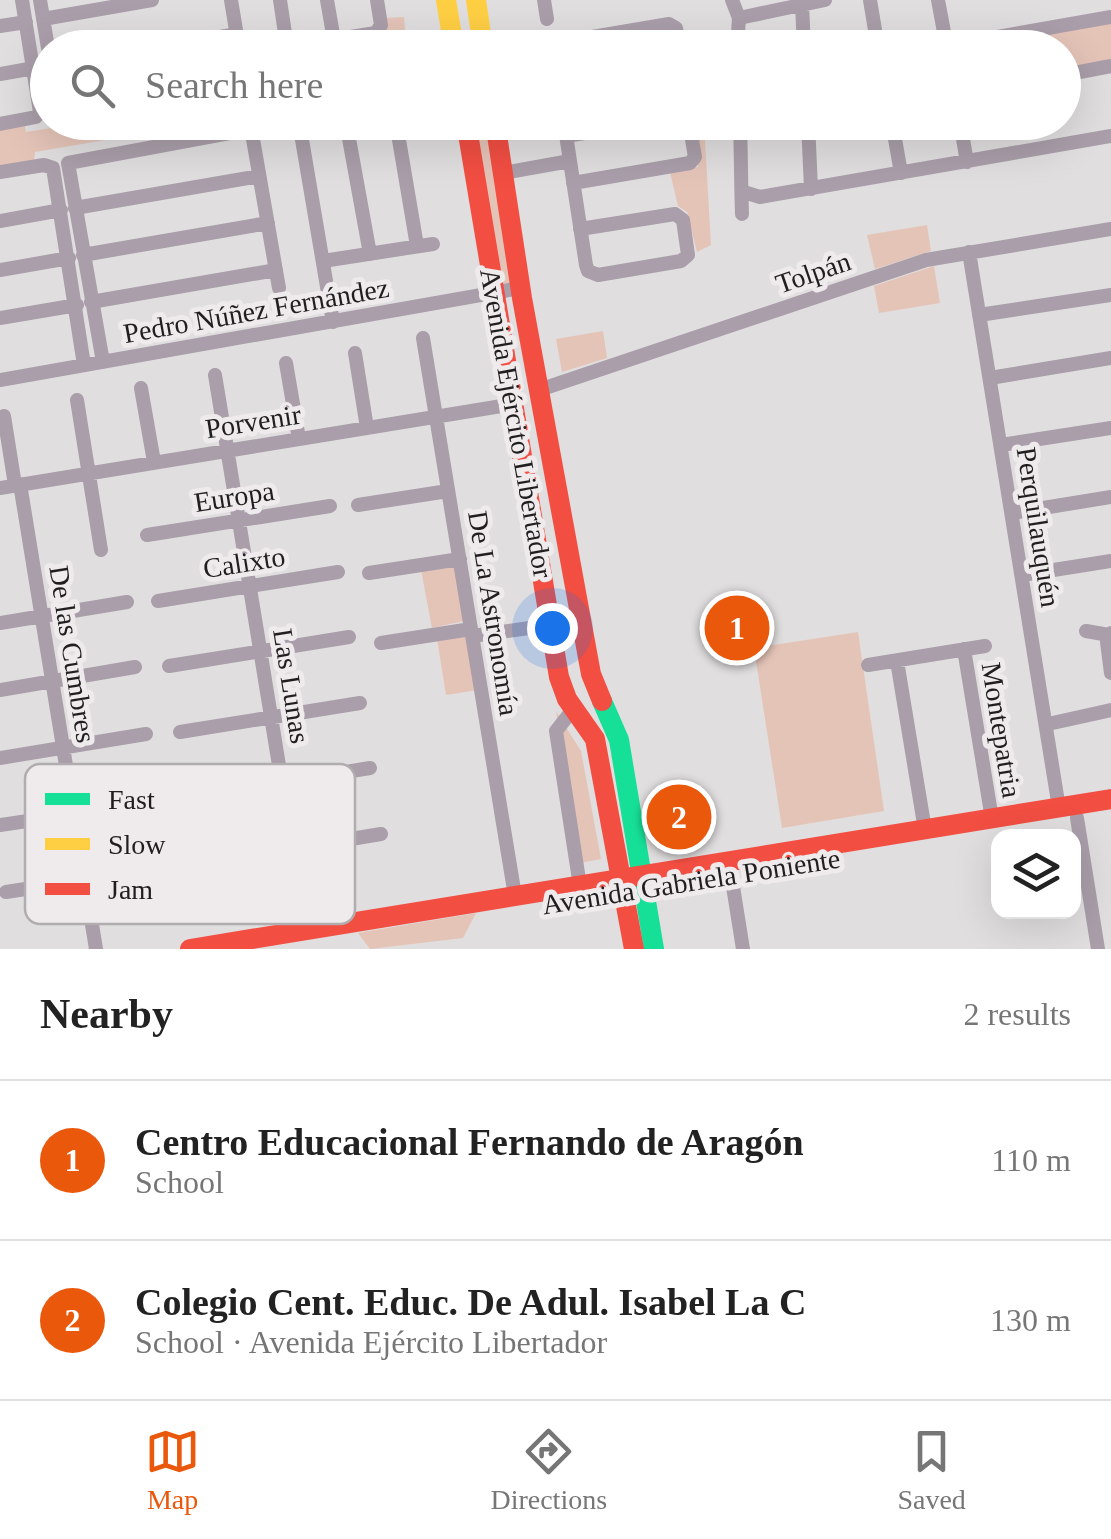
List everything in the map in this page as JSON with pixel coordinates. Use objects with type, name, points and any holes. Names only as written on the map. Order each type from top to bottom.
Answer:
[{"type":"main road","points":[[446,0],[451,30]]},
{"type":"main road","points":[[476,0],[480,30]]},
{"type":"main road","name":"Avenida Ejército Libertador","points":[[469,140],[561,686],[596,739],[632,884],[654,949]]},
{"type":"main road","name":"Avenida Ejército Libertador","points":[[498,140],[520,288],[591,674],[619,740],[634,949]]},
{"type":"main road","points":[[508,366],[520,384],[538,390]]},
{"type":"main road","points":[[532,501],[547,493],[561,499]]},
{"type":"main road","name":"Avenida Gabriela Poniente","points":[[355,922],[580,886],[731,874],[1068,813],[1111,800]]},
{"type":"main road","name":"Avenida Gabriela Poniente","points":[[272,949],[992,819],[1111,812]]},
{"type":"main road","name":"Avenida Gabriela Poniente","points":[[190,949],[343,924]]},
{"type":"street","points":[[22,0],[30,45]]},
{"type":"street","points":[[40,0],[46,30]]},
{"type":"street","points":[[44,19],[152,0]]},
{"type":"street","points":[[231,0],[236,30]]},
{"type":"street","points":[[280,0],[287,30]]},
{"type":"street","points":[[327,0],[332,30]]},
{"type":"street","points":[[377,0],[379,30]]},
{"type":"street","points":[[544,0],[549,30]]},
{"type":"street","points":[[732,0],[740,18],[739,30]]},
{"type":"street","points":[[740,18],[825,0]]},
{"type":"street","points":[[870,0],[875,30]]},
{"type":"street","points":[[938,0],[944,30]]},
{"type":"street","points":[[802,4],[803,30]]},
{"type":"street","points":[[1043,30],[1111,18]]},
{"type":"street","points":[[0,26],[26,22]]},
{"type":"street","points":[[604,30],[669,24],[676,30]]},
{"type":"street","points":[[1081,71],[1111,66]]},
{"type":"street","points":[[0,74],[30,69]]},
{"type":"street","points":[[0,124],[30,117]]},
{"type":"street","points":[[747,193],[760,198],[1111,136]]},
{"type":"street","points":[[84,365],[84,304],[68,209],[67,168],[72,159],[175,140]]},
{"type":"street","points":[[254,140],[279,288]]},
{"type":"street","points":[[301,140],[333,322]]},
{"type":"street","points":[[349,140],[370,254]]},
{"type":"street","points":[[399,140],[417,246]]},
{"type":"street","points":[[567,140],[573,183],[580,229],[586,268],[592,275],[681,261],[688,252],[683,220],[675,214],[580,229]]},
{"type":"street","points":[[573,183],[690,164],[694,154],[692,140]]},
{"type":"street","points":[[741,140],[742,180],[747,193],[742,214]]},
{"type":"street","points":[[809,140],[811,189]]},
{"type":"street","points":[[895,140],[900,174]]},
{"type":"street","points":[[963,140],[967,162]]},
{"type":"street","points":[[503,173],[570,161]]},
{"type":"street","points":[[0,172],[51,166],[68,209]]},
{"type":"street","points":[[0,221],[260,176]]},
{"type":"street","points":[[0,270],[268,223]]},
{"type":"street","name":"Tolpán","points":[[538,390],[926,260],[1111,229]]},
{"type":"street","points":[[322,261],[433,244]]},
{"type":"street","name":"Perquilauquén","points":[[969,252],[1048,724],[1098,949]]},
{"type":"street","points":[[0,318],[276,270]]},
{"type":"street","name":"Pedro Núñez Fernández","points":[[0,380],[520,288]]},
{"type":"street","points":[[980,315],[1111,294]]},
{"type":"street","points":[[84,304],[100,341],[103,362]]},
{"type":"street","name":"De La Astronomía","points":[[423,338],[515,896]]},
{"type":"street","points":[[355,353],[367,428]]},
{"type":"street","points":[[990,378],[1111,358]]},
{"type":"street","points":[[286,363],[299,439]]},
{"type":"street","name":"Las Lunas","points":[[215,375],[279,764]]},
{"type":"street","points":[[141,388],[154,462]]},
{"type":"street","points":[[77,400],[101,550]]},
{"type":"street","name":"Porvenir","points":[[12,486],[514,404]]},
{"type":"street","name":"De las Cumbres","points":[[4,416],[12,486],[42,616],[66,764]]},
{"type":"street","points":[[1000,445],[1111,428]]},
{"type":"street","points":[[358,505],[448,491]]},
{"type":"street","points":[[1012,513],[1111,497]]},
{"type":"street","name":"Europa","points":[[146,535],[330,506]]},
{"type":"street","points":[[369,574],[460,560]]},
{"type":"street","points":[[1022,575],[1111,561]]},
{"type":"street","name":"Calixto","points":[[158,601],[338,572]]},
{"type":"street","points":[[0,623],[126,602]]},
{"type":"street","points":[[381,643],[551,624]]},
{"type":"street","points":[[1086,631],[1110,634],[1111,672]]},
{"type":"street","points":[[170,666],[349,637]]},
{"type":"street","points":[[868,666],[984,646]]},
{"type":"street","name":"Montepatria","points":[[964,650],[992,819]]},
{"type":"street","points":[[897,661],[925,830]]},
{"type":"street","points":[[0,690],[136,667]]},
{"type":"street","points":[[180,732],[360,704]]},
{"type":"street","points":[[574,708],[556,731],[580,886]]},
{"type":"street","points":[[1048,724],[1111,710]]},
{"type":"street","points":[[0,758],[146,734]]},
{"type":"street","points":[[355,770],[370,768]]},
{"type":"street","points":[[0,825],[25,821]]},
{"type":"street","points":[[355,838],[381,834]]},
{"type":"street","points":[[731,874],[743,949]]},
{"type":"street","points":[[6,892],[25,889]]},
{"type":"street","name":"De las Cumbres","points":[[92,924],[96,949]]},
{"type":"street","name":"Las Lunas","points":[[305,924],[306,930]]},
{"type":"shaded area","points":[[404,17],[405,30],[384,30],[385,18]]},
{"type":"shaded area","points":[[1111,21],[1111,63],[1081,68],[1081,30],[1061,30]]},
{"type":"shaded area","points":[[24,123],[30,140],[105,140],[35,152],[34,160],[0,166],[0,128]]},
{"type":"shaded area","points":[[475,140],[493,140],[513,283],[502,286]]},
{"type":"shaded area","points":[[697,140],[705,140],[711,245],[697,252],[687,212],[678,206],[670,172],[698,167]]},
{"type":"shaded area","points":[[927,225],[931,251],[875,269],[867,235]]},
{"type":"shaded area","points":[[934,266],[940,303],[879,313],[874,286]]},
{"type":"shaded area","points":[[603,331],[607,358],[562,372],[556,339]]},
{"type":"shaded area","points":[[454,565],[464,621],[432,628],[421,570]]},
{"type":"shaded area","points":[[858,632],[884,811],[782,828],[754,648]]},
{"type":"shaded area","points":[[469,633],[478,690],[446,695],[437,639]]},
{"type":"shaded area","points":[[556,711],[581,751],[601,859],[580,863]]},
{"type":"shaded area","points":[[476,913],[463,938],[370,949],[358,933]]},
{"type":"traffic: fast","points":[[602,701],[619,740],[654,949]]},
{"type":"traffic: slow","points":[[446,0],[451,30]]},
{"type":"traffic: slow","points":[[476,0],[480,30]]},
{"type":"traffic: jam","points":[[469,140],[559,677],[567,699],[595,739],[634,949]]},
{"type":"traffic: jam","points":[[498,140],[522,298],[591,674],[602,701]]},
{"type":"traffic: jam","points":[[355,922],[1111,799]]},
{"type":"traffic: jam","points":[[190,949],[344,924]]},
{"type":"place","name":"Centro Educacional Fernando de Aragón","points":[[737,628]]},
{"type":"place","name":"Colegio Cent. Educ. De Adul. Isabel La C","points":[[679,817]]}]
